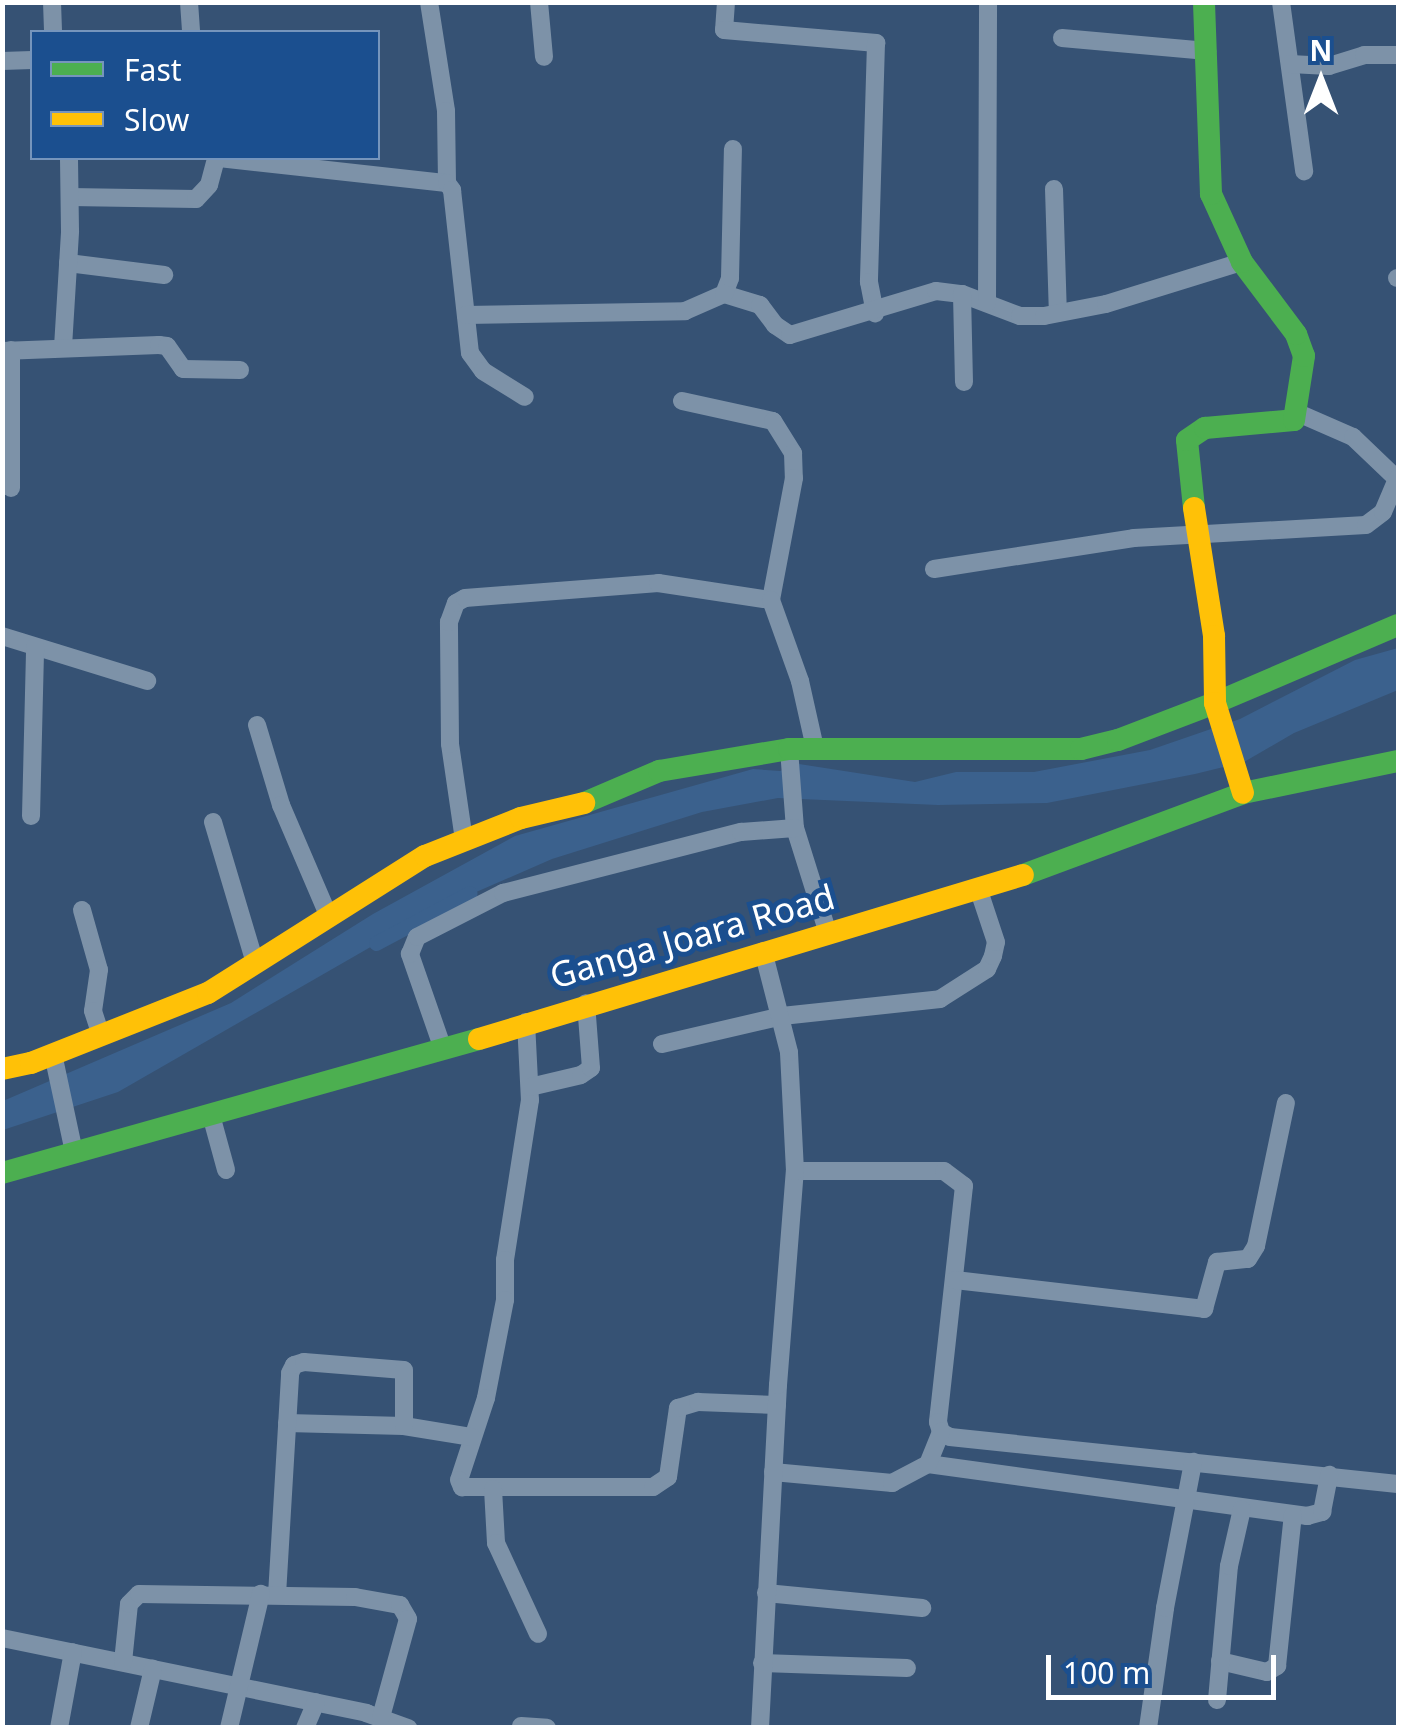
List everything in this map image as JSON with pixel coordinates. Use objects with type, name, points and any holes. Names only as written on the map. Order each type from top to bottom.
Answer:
[{"type":"main road","points":[[1204,2],[1211,194],[1242,262],[1301,344],[1298,413],[1287,423],[1205,428],[1187,440],[1196,538],[1214,636],[1216,709],[1239,782]]},
{"type":"main road","points":[[2,1069],[53,1054],[193,1000],[424,856],[521,818],[594,801],[659,770],[788,748],[1081,748],[1216,709],[1398,625]]},
{"type":"main road","name":"Ganga Joara Road","points":[[2,1173],[443,1049],[1074,859],[1239,782],[1398,761]]},
{"type":"street","points":[[52,2],[54,30]]},
{"type":"street","points":[[189,2],[191,30]]},
{"type":"street","points":[[429,2],[446,111],[447,183],[452,190],[474,364],[525,398]]},
{"type":"street","points":[[539,2],[544,57]]},
{"type":"street","points":[[726,2],[724,30],[876,44],[869,282],[875,313]]},
{"type":"street","points":[[988,2],[988,303]]},
{"type":"street","points":[[1281,2],[1304,171]]},
{"type":"street","points":[[1062,38],[1207,51]]},
{"type":"street","points":[[1290,64],[1329,66],[1364,55],[1398,55]]},
{"type":"street","points":[[2,61],[30,60]]},
{"type":"street","points":[[724,294],[730,278],[733,149]]},
{"type":"street","points":[[63,347],[69,160]]},
{"type":"street","points":[[70,197],[196,199],[209,185],[217,160]]},
{"type":"street","points":[[236,160],[447,183]]},
{"type":"street","points":[[1054,189],[1058,314]]},
{"type":"street","points":[[68,262],[164,275]]},
{"type":"street","points":[[466,315],[685,312],[724,294],[760,304],[775,325],[790,335],[936,292],[962,294],[1020,316],[1058,314],[1128,298],[1242,262]]},
{"type":"street","points":[[962,294],[964,382]]},
{"type":"street","points":[[11,488],[7,350],[159,345],[167,346],[182,369],[240,370]]},
{"type":"street","points":[[682,401],[773,422],[792,453],[794,478],[771,600],[800,680],[815,748]]},
{"type":"street","points":[[934,569],[1120,539],[1196,538],[1366,525],[1383,512],[1398,480],[1353,437],[1298,413]]},
{"type":"street","points":[[464,840],[449,728],[449,622],[456,603],[478,596],[658,583],[771,600]]},
{"type":"street","points":[[2,636],[148,681]]},
{"type":"street","points":[[31,816],[36,646]]},
{"type":"street","points":[[258,725],[285,817],[328,917]]},
{"type":"street","points":[[788,748],[796,828],[828,933]]},
{"type":"street","points":[[214,822],[255,963]]},
{"type":"street","points":[[443,1049],[410,954],[417,936],[503,893],[742,832],[796,828]]},
{"type":"street","points":[[662,1044],[782,1016],[940,999],[987,969],[994,956],[994,930],[978,888]]},
{"type":"street","points":[[82,910],[99,970],[93,1011],[101,1036]]},
{"type":"street","points":[[760,1728],[777,1406],[795,1171],[789,1052],[763,952]]},
{"type":"street","points":[[530,1087],[582,1075],[591,1068],[586,1003]]},
{"type":"street","points":[[526,1022],[530,1087],[506,1260],[504,1310],[486,1398],[459,1480],[470,1489],[664,1484],[678,1408],[698,1402],[777,1406]]},
{"type":"street","points":[[53,1054],[74,1152]]},
{"type":"street","points":[[956,1280],[1204,1310],[1217,1262],[1248,1259],[1256,1246],[1286,1102]]},
{"type":"street","points":[[211,1114],[226,1170]]},
{"type":"street","points":[[795,1171],[944,1171],[955,1176],[964,1196],[938,1422],[941,1432],[928,1464]]},
{"type":"street","points":[[229,1728],[269,1594],[290,1373],[304,1362],[404,1370],[404,1426]]},
{"type":"street","points":[[287,1423],[404,1426],[472,1436]]},
{"type":"street","points":[[941,1432],[962,1440],[1398,1484]]},
{"type":"street","points":[[1148,1728],[1193,1462]]},
{"type":"street","points":[[773,1472],[892,1483],[928,1464],[1186,1502],[1316,1516],[1322,1512],[1328,1476]]},
{"type":"street","points":[[492,1489],[496,1543],[538,1634]]},
{"type":"street","points":[[1217,1700],[1230,1566],[1242,1509]]},
{"type":"street","points":[[1220,1661],[1267,1672],[1277,1666],[1294,1515]]},
{"type":"street","points":[[124,1662],[132,1597],[269,1594],[356,1597],[400,1605],[407,1611],[369,1719]]},
{"type":"street","points":[[766,1594],[922,1608]]},
{"type":"street","points":[[2,1638],[316,1702],[408,1728]]},
{"type":"street","points":[[60,1728],[73,1652]]},
{"type":"street","points":[[762,1663],[907,1668]]},
{"type":"street","points":[[138,1728],[152,1668]]},
{"type":"street","points":[[305,1728],[316,1702]]},
{"type":"street","points":[[521,1726],[547,1728]]},
{"type":"water","points":[[1398,648],[1398,690],[1294,733],[1244,762],[1047,803],[938,805],[778,798],[702,812],[552,859],[435,910],[118,1092],[3,1130],[3,1101],[231,1003],[373,914],[515,836],[753,769],[780,771],[799,764],[915,782],[956,772],[1034,772],[1150,750],[1240,719],[1355,660]]},
{"type":"waterway","points":[[376,943],[470,893]]},
{"type":"traffic: fast","points":[[1194,508],[1187,440],[1205,428],[1294,420],[1304,356],[1296,334],[1242,262],[1211,194],[1204,2]]},
{"type":"traffic: fast","points":[[584,803],[659,771],[789,749],[1081,749],[1118,740],[1215,703],[1398,625]]},
{"type":"traffic: fast","points":[[1023,875],[1243,793],[1398,761]]},
{"type":"traffic: fast","points":[[2,1173],[479,1039]]},
{"type":"traffic: slow","points":[[1194,508],[1214,636],[1215,703],[1243,793]]},
{"type":"traffic: slow","points":[[2,1069],[31,1063],[208,993],[425,856],[521,818],[584,803]]},
{"type":"traffic: slow","points":[[479,1039],[1023,875]]}]
